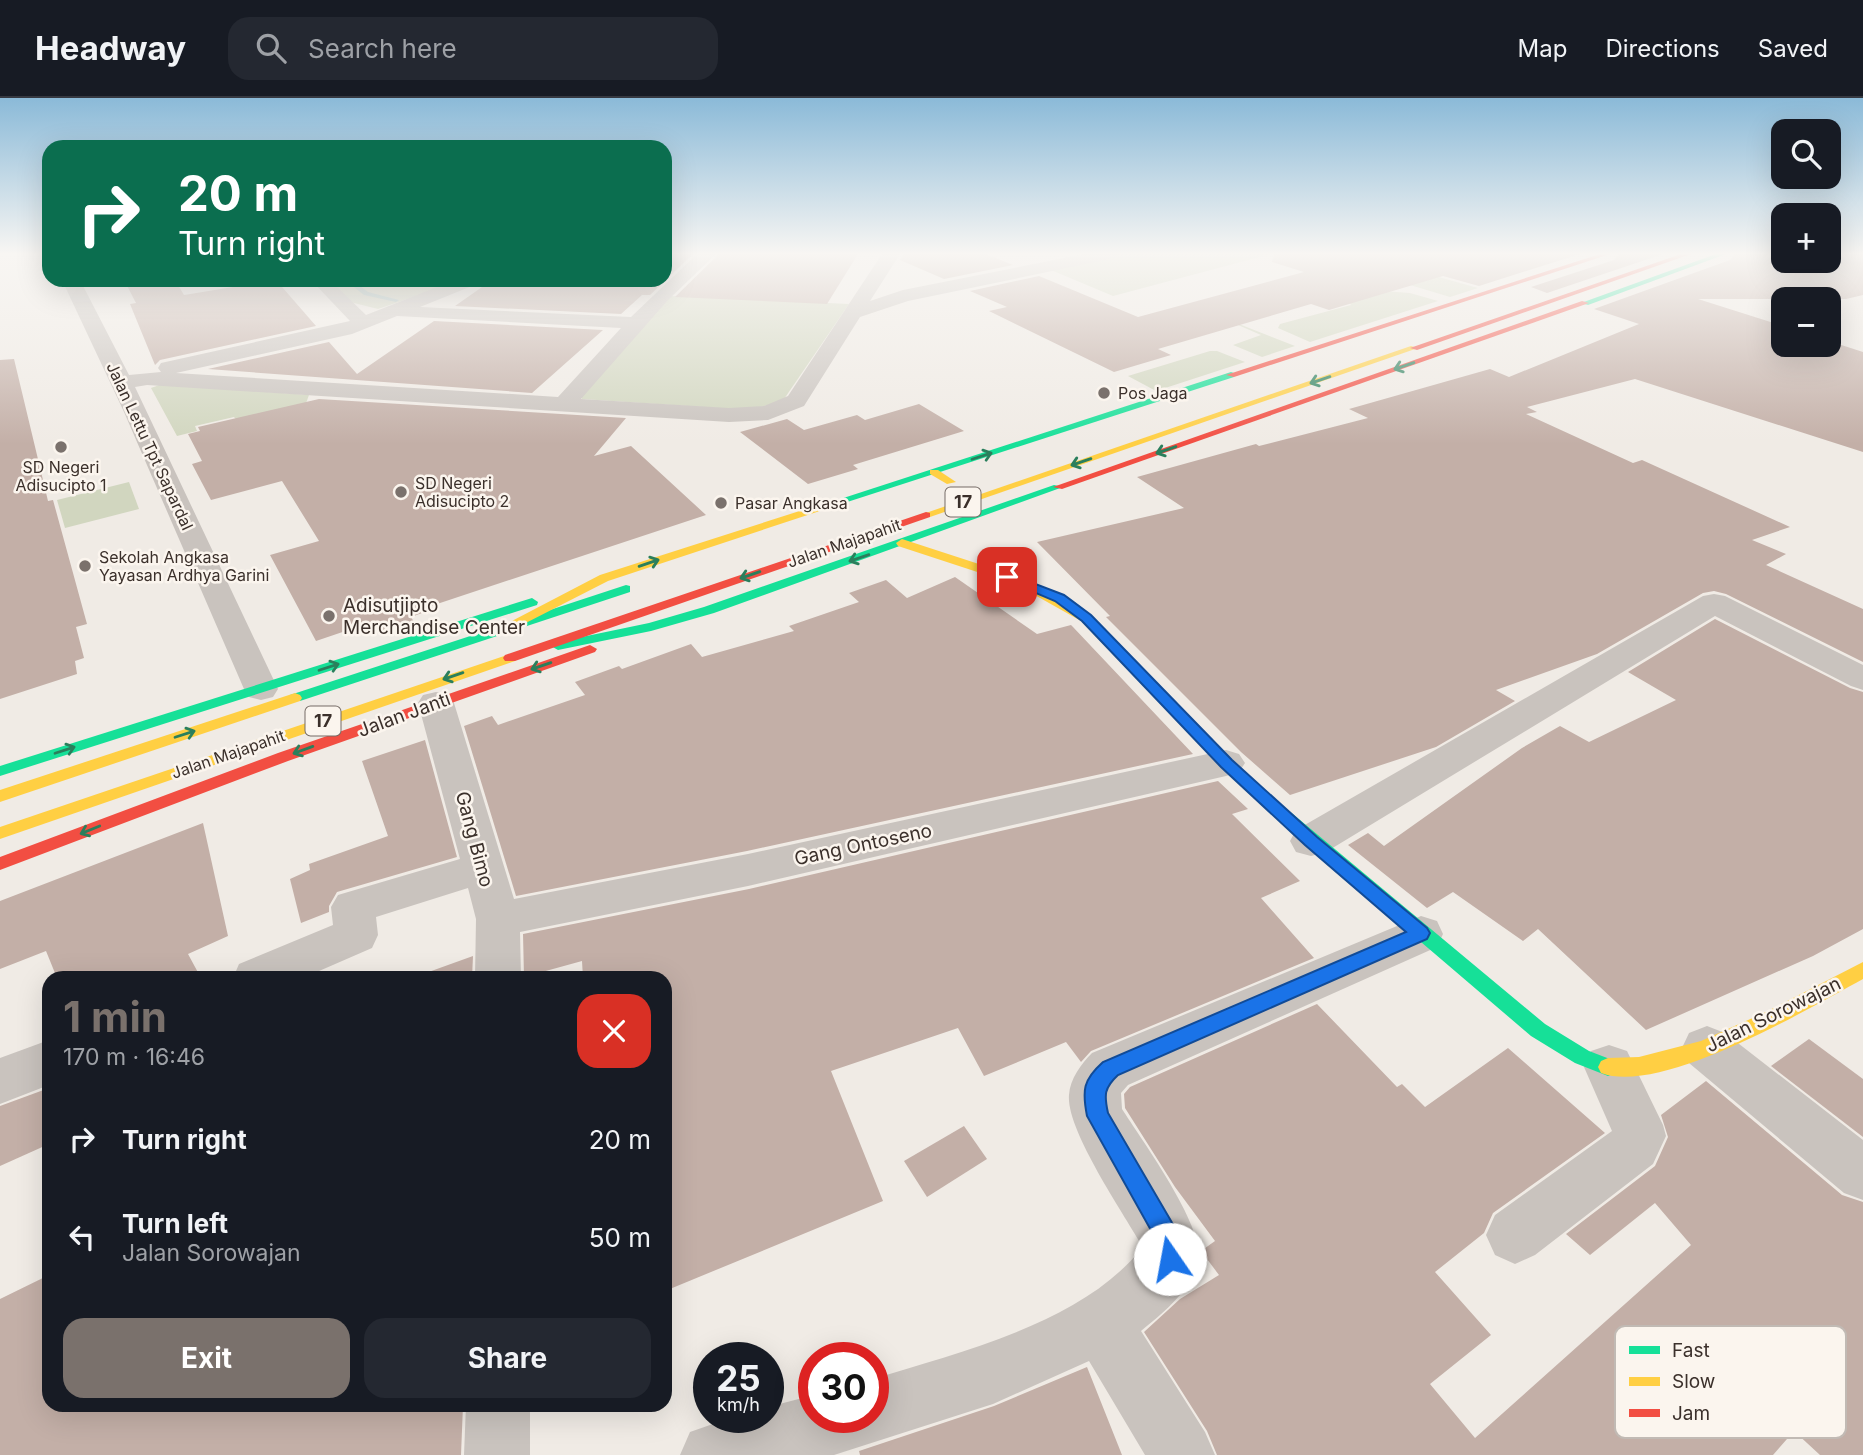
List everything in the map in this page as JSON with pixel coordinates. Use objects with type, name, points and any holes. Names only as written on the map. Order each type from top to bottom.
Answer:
[{"type":"main road","points":[[0,771],[1412,317]]},
{"type":"main road","name":"17","points":[[925,491],[1452,317]]},
{"type":"main road","name":"Jalan Majapahit","points":[[0,833],[1503,317]]},
{"type":"main road","points":[[518,654],[651,627],[902,543],[1543,317]]},
{"type":"main road","points":[[1182,427],[1202,437]]},
{"type":"main road","points":[[934,472],[951,482]]},
{"type":"main road","name":"Jalan Sorowajan","points":[[902,543],[1033,585],[1060,598],[1086,618],[1226,763],[1311,841],[1538,1030],[1570,1050],[1609,1067],[1643,1066],[1707,1048],[1863,970]]},
{"type":"main road","points":[[498,631],[604,578]]},
{"type":"main road","name":"Jalan Majapahit","points":[[0,796],[640,584]]},
{"type":"main road","name":"Jalan Janti","points":[[0,864],[148,806],[651,627]]},
{"type":"street","name":"Jalan Lettu Tpt Sapardal","points":[[96,317],[135,380],[261,689]]},
{"type":"street","points":[[357,317],[363,323]]},
{"type":"street","points":[[135,380],[177,364],[345,330],[376,317]]},
{"type":"street","points":[[520,317],[636,323]]},
{"type":"street","points":[[564,404],[642,317]]},
{"type":"street","points":[[135,380],[744,416],[785,408],[796,401],[851,317]]},
{"type":"street","points":[[1311,841],[1707,605],[1714,603],[1863,678]]},
{"type":"street","name":"Gang Bimo","points":[[436,702],[498,919],[498,971]]},
{"type":"street","name":"Gang Ontoseno","points":[[498,919],[761,867],[1226,763]]},
{"type":"street","points":[[272,971],[356,934],[353,907],[482,868]]},
{"type":"street","points":[[889,1406],[993,1373],[1101,1324],[1150,1285],[1170,1259],[1169,1238],[1097,1116],[1094,1096],[1097,1081],[1110,1069],[1420,933]]},
{"type":"street","points":[[1707,1048],[1863,1174]]},
{"type":"street","points":[[0,1081],[42,1065]]},
{"type":"street","points":[[1516,1235],[1634,1146],[1639,1136],[1637,1125],[1609,1067]]},
{"type":"street","points":[[1101,1324],[1182,1455]]},
{"type":"street","points":[[497,1455],[498,1412]]},
{"type":"street","points":[[713,1455],[798,1432]]},
{"type":"green space","points":[[651,317],[840,317],[782,402],[747,410],[582,399],[581,396]]},
{"type":"green space","points":[[1220,317],[1295,346],[1262,357],[1233,345],[1261,335]]},
{"type":"green space","points":[[1305,317],[1387,317],[1310,342],[1278,328],[1280,324]]},
{"type":"green space","points":[[1210,351],[1245,362],[1156,391],[1128,376]]},
{"type":"green space","points":[[162,384],[309,395],[305,406],[240,424],[234,417],[195,426],[197,431],[177,436],[151,388]]},
{"type":"green space","points":[[129,482],[139,509],[65,528],[57,500]]},
{"type":"building","points":[[135,317],[308,317],[316,326],[160,360],[155,365]]},
{"type":"building","points":[[1002,317],[1266,317],[1158,349],[1171,355],[1114,372]]},
{"type":"building","points":[[1619,317],[1756,317],[1771,322],[1771,357],[1841,357],[1841,345],[1863,352],[1863,452],[1635,379],[1527,407],[1537,412],[1526,414],[1633,463],[1642,460],[1790,527],[1752,540],[1786,554],[1766,565],[1863,609],[1863,662],[1726,594],[1714,591],[1703,593],[1597,654],[1496,690],[1515,701],[1436,747],[1290,795],[1241,752],[1106,617],[1110,616],[1037,542],[1184,508],[1137,477],[1256,444],[1259,446],[1368,418],[1349,409],[1490,369],[1509,377],[1639,324]]},
{"type":"building","points":[[434,321],[603,330],[532,393],[208,369],[329,342],[357,374]]},
{"type":"building","points":[[14,359],[48,501],[53,500],[87,624],[76,627],[84,658],[75,661],[77,674],[0,699],[0,360]]},
{"type":"building","points":[[319,399],[626,418],[594,456],[631,446],[706,515],[431,606],[433,609],[411,617],[414,622],[381,632],[375,621],[316,641],[270,555],[319,541],[282,481],[211,500],[192,464],[202,461],[188,434],[200,431],[198,427]]},
{"type":"building","points":[[919,404],[964,431],[853,465],[858,469],[808,484],[740,432],[787,419],[804,430],[857,415],[865,420]]},
{"type":"building","points":[[955,577],[1037,634],[1071,625],[1193,754],[747,851],[516,896],[464,726],[492,716],[498,725],[585,695],[575,682],[619,666],[622,669],[691,644],[702,657],[794,631],[789,626],[859,602],[849,593],[886,580],[907,598]]},
{"type":"building","points":[[1715,619],[1850,688],[1863,692],[1863,929],[1813,956],[1646,1030],[1538,929],[1523,941],[1453,892],[1427,908],[1348,845],[1368,833],[1384,846],[1522,748],[1560,726],[1589,742],[1676,700],[1628,672]]},
{"type":"building","points":[[425,740],[457,857],[337,892],[329,906],[329,912],[301,923],[290,879],[310,870],[309,864],[388,836],[362,761]]},
{"type":"building","points":[[1218,781],[1248,809],[1232,814],[1300,881],[1261,898],[1314,958],[1091,1051],[1081,1062],[1066,1042],[984,1076],[958,1028],[831,1071],[883,1201],[672,1288],[672,971],[583,971],[582,961],[546,971],[524,971],[523,934],[749,889]]},
{"type":"building","points":[[203,823],[228,936],[188,954],[197,971],[54,971],[46,951],[0,969],[0,901]]},
{"type":"building","points":[[473,956],[472,971],[431,971]]},
{"type":"building","points":[[1317,1004],[1397,1087],[1402,1084],[1425,1107],[1508,1048],[1605,1133],[1493,1213],[1484,1233],[1435,1272],[1491,1335],[1430,1384],[1475,1438],[1691,1245],[1655,1203],[1590,1255],[1566,1234],[1655,1166],[1668,1137],[1661,1115],[1706,1081],[1842,1195],[1863,1202],[1863,1455],[1820,1455],[1802,1438],[1846,1438],[1846,1326],[1615,1326],[1615,1438],[1788,1438],[1773,1455],[1217,1455],[1207,1431],[1144,1332],[1180,1299],[1219,1275],[1201,1251],[1215,1241],[1175,1187],[1125,1108],[1124,1094],[1130,1087]]},
{"type":"building","points":[[1809,1039],[1863,1079],[1863,1137],[1771,1066]]},
{"type":"building","points":[[42,1091],[42,1147],[0,1166],[0,1106]]},
{"type":"building","points":[[964,1126],[987,1159],[927,1197],[904,1161]]},
{"type":"building","points":[[42,1278],[42,1412],[463,1412],[461,1455],[0,1455],[0,1299]]},
{"type":"building","points":[[1087,1367],[1122,1455],[860,1455],[859,1451],[994,1406]]},
{"type":"traffic: fast","points":[[834,503],[1231,375]]},
{"type":"traffic: fast","points":[[558,646],[651,627],[709,610],[1058,487]]},
{"type":"traffic: fast","points":[[295,698],[626,589]]},
{"type":"traffic: fast","points":[[0,771],[532,602]]},
{"type":"traffic: fast","points":[[1276,809],[1538,1030],[1582,1057],[1608,1067]]},
{"type":"traffic: slow","points":[[926,515],[1414,348]]},
{"type":"traffic: slow","points":[[934,472],[951,482]]},
{"type":"traffic: slow","points":[[509,626],[604,578],[834,503]]},
{"type":"traffic: slow","points":[[902,543],[1021,582],[1086,618],[1226,763],[1276,809]]},
{"type":"traffic: slow","points":[[0,833],[510,658]]},
{"type":"traffic: slow","points":[[0,796],[295,698]]},
{"type":"traffic: slow","points":[[1608,1067],[1639,1066],[1705,1048],[1773,1018],[1863,970]]},
{"type":"traffic: jam","points":[[1231,375],[1410,317]]},
{"type":"traffic: jam","points":[[1414,348],[1503,317]]},
{"type":"traffic: jam","points":[[1058,487],[1544,317]]},
{"type":"traffic: jam","points":[[510,658],[926,515]]},
{"type":"traffic: jam","points":[[0,864],[283,757],[590,649]]},
{"type":"place","name":"Pos Jaga","points":[[1104,393]]},
{"type":"place","name":"SD Negeri Adisucipto 1","points":[[61,447]]},
{"type":"place","name":"SD Negeri Adisucipto 2","points":[[401,492]]},
{"type":"place","name":"Pasar Angkasa","points":[[721,503]]},
{"type":"place","name":"Sekolah Angkasa Yayasan Ardhya Garini","points":[[85,566]]},
{"type":"place","name":"Adisutjipto Merchandise Center","points":[[329,616]]},
{"type":"route","points":[[1007,577],[1033,585],[1060,598],[1086,618],[1226,763],[1311,841],[1420,933],[1110,1069],[1097,1081],[1094,1096],[1097,1116],[1169,1238],[1170,1259]]}]
